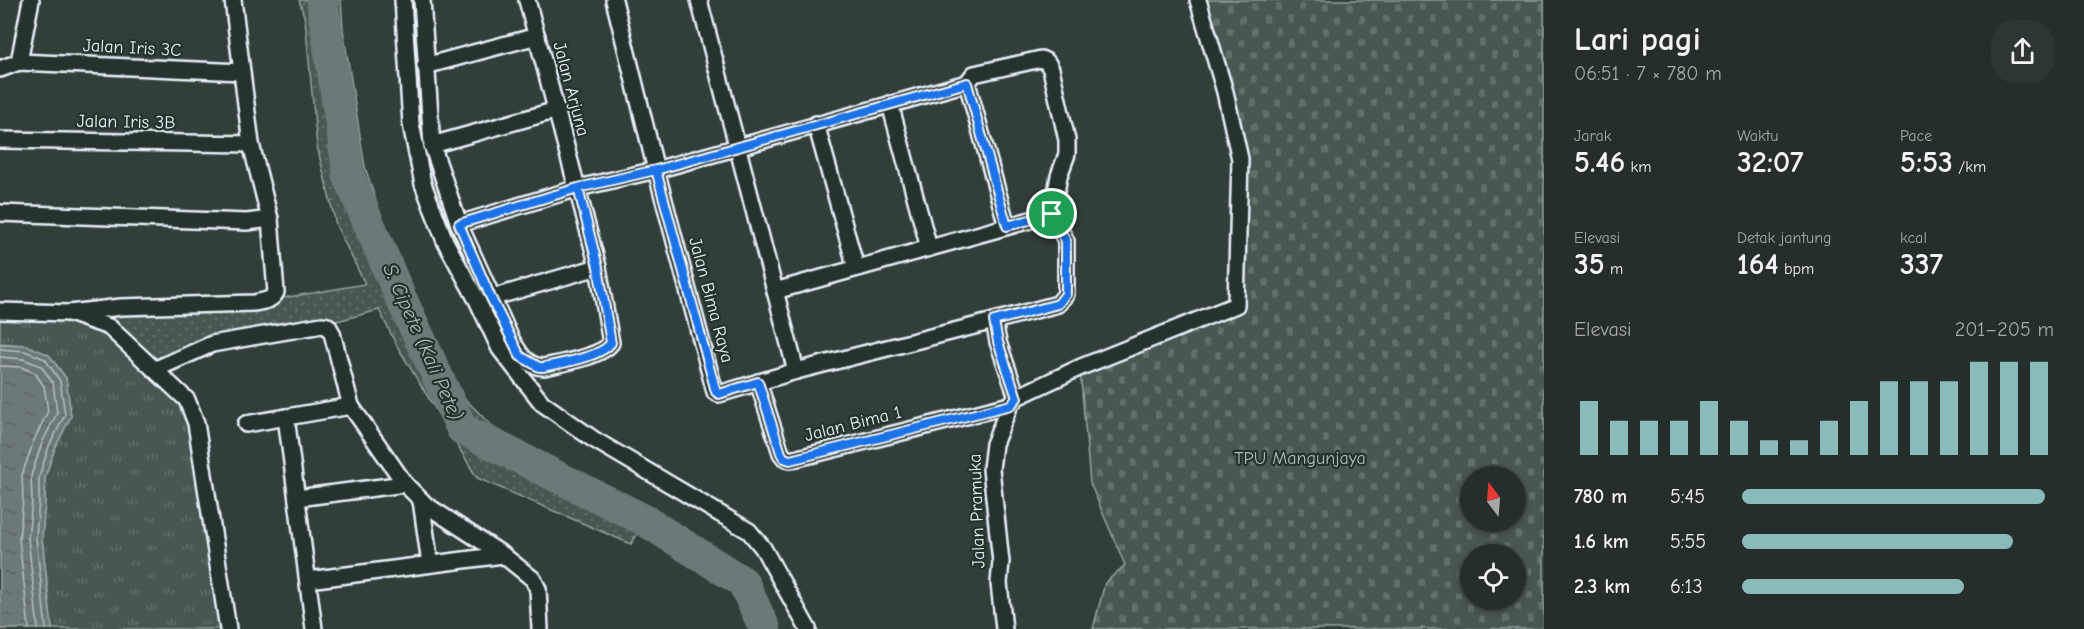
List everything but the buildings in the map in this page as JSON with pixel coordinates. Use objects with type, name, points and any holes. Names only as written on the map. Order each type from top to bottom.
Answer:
[{"type":"street","points":[[0,69],[19,62],[31,0]]},
{"type":"street","points":[[0,311],[69,313],[121,307],[254,303],[271,298],[276,292],[270,219],[251,144],[233,0]]},
{"type":"street","points":[[403,0],[411,124],[423,184],[445,241],[500,349],[542,403],[593,439],[749,531],[764,548],[808,629]]},
{"type":"street","points":[[422,0],[432,145],[459,224],[491,298],[598,267]]},
{"type":"street","name":"Jalan Arjuna","points":[[491,298],[520,356],[539,367],[582,358],[608,347],[611,343],[598,267],[527,0]]},
{"type":"street","name":"Jalan Bima Raya","points":[[614,0],[656,170],[716,392],[719,394],[796,371],[1058,304],[1066,294],[1066,241],[1052,214]]},
{"type":"street","points":[[699,0],[796,371]]},
{"type":"street","points":[[994,321],[1014,401],[1081,367],[1236,305],[1240,159],[1225,92],[1198,0]]},
{"type":"street","points":[[425,66],[537,36]]},
{"type":"street","points":[[459,224],[578,188],[656,170],[967,83],[974,75],[1041,59],[1047,62],[1051,69],[1067,140],[1067,154],[1059,176],[1052,214],[775,291]]},
{"type":"street","name":"Jalan Iris 3C","points":[[19,62],[242,72]]},
{"type":"street","points":[[967,83],[1007,226]]},
{"type":"street","points":[[890,104],[929,248]]},
{"type":"street","points":[[432,145],[557,110]]},
{"type":"street","points":[[816,124],[856,268]]},
{"type":"street","name":"Jalan Iris 3B","points":[[0,140],[251,144]]},
{"type":"street","points":[[0,213],[246,222],[270,219]]},
{"type":"street","points":[[69,313],[109,327],[187,400],[196,423],[228,629]]},
{"type":"street","points":[[156,369],[212,344],[322,325],[328,326],[332,333],[351,406],[405,484],[421,500],[503,555],[533,579],[536,584],[540,629]]},
{"type":"street","name":"Jalan Bima 1","points":[[758,382],[781,453],[784,458],[790,460],[1014,401]]},
{"type":"street","name":"Jalan Pramuka","points":[[1004,629],[999,583],[1001,562],[991,469],[994,444],[1014,401]]},
{"type":"street","points":[[246,424],[351,406]]},
{"type":"street","points":[[286,417],[314,629]]},
{"type":"street","points":[[297,498],[405,484]]},
{"type":"street","points":[[421,500],[429,564]]},
{"type":"street","points":[[308,580],[503,555]]},
{"type":"green space","points":[[299,0],[341,0],[343,29],[365,167],[392,251],[431,340],[462,396],[497,431],[654,508],[631,544],[477,478],[397,346],[379,310],[322,325],[212,344],[156,369],[69,313],[254,303],[365,284],[336,225],[317,146],[305,19]]},
{"type":"green space","name":"TPU Mangunjaya","points":[[1198,0],[1544,0],[1544,629],[1093,629],[1105,583],[1125,565],[1090,483],[1080,369],[1238,299],[1240,159]]},
{"type":"green space","points":[[0,311],[69,313],[109,327],[187,400],[228,629],[52,629],[42,538],[45,477],[55,448],[71,416],[66,378],[49,355],[26,345],[0,343]]},
{"type":"water","points":[[0,344],[26,345],[49,355],[66,378],[71,416],[55,448],[45,477],[42,538],[52,629],[0,629]]},
{"type":"waterway","name":"S. Cipete (Kali Pete)","points":[[322,0],[349,177],[399,294],[462,429],[644,520],[743,582],[765,629]]},
{"type":"route","points":[[1052,214],[1007,226],[967,83],[656,170],[578,188],[459,224],[491,298],[520,356],[539,367],[582,358],[608,347],[611,343],[598,267],[578,188],[656,170],[716,392],[719,394],[758,382],[781,453],[784,458],[790,460],[1011,405],[1017,398],[998,342],[994,321],[1058,304],[1063,300],[1066,294],[1066,241],[1052,214]]}]
